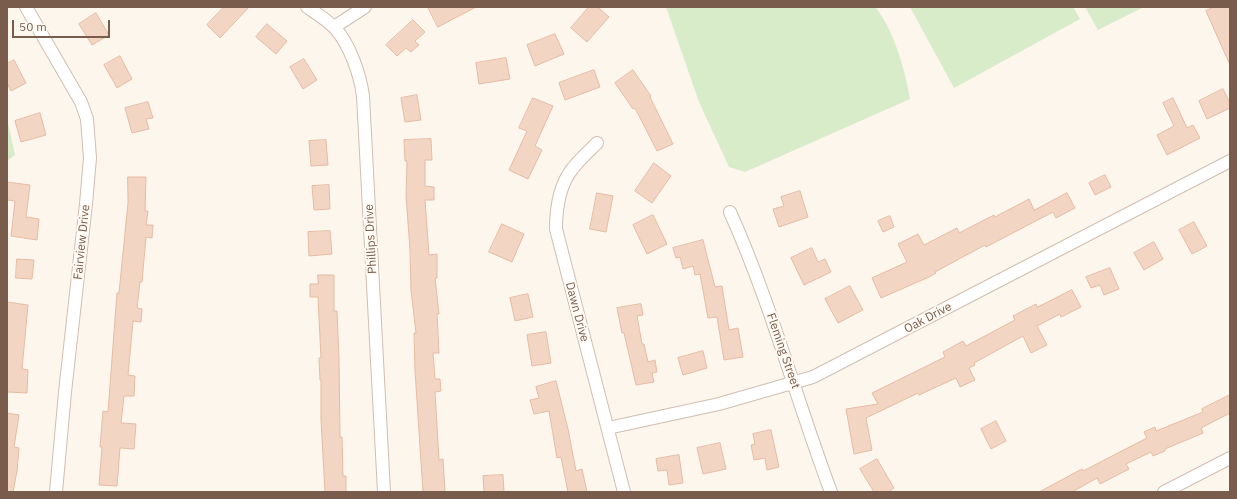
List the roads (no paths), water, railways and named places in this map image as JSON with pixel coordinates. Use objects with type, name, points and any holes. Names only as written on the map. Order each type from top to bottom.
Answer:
[{"type":"street","name":"Fairview Drive","points":[[26,7],[81,102],[87,119],[90,144],[86,204],[65,392],[56,492]]},
{"type":"street","name":"Phillips Drive","points":[[307,7],[334,27],[344,42],[356,67],[361,83],[363,96],[384,492]]},
{"type":"street","points":[[334,27],[365,7]]},
{"type":"street","name":"Dawn Drive","points":[[597,143],[574,167],[566,178],[556,213],[556,229],[624,492]]},
{"type":"street","name":"Oak Drive","points":[[608,428],[719,404],[813,377],[1230,161]]},
{"type":"street","name":"Fleming Street","points":[[730,212],[765,299],[831,492]]},
{"type":"street","points":[[1164,492],[1230,458]]}]
